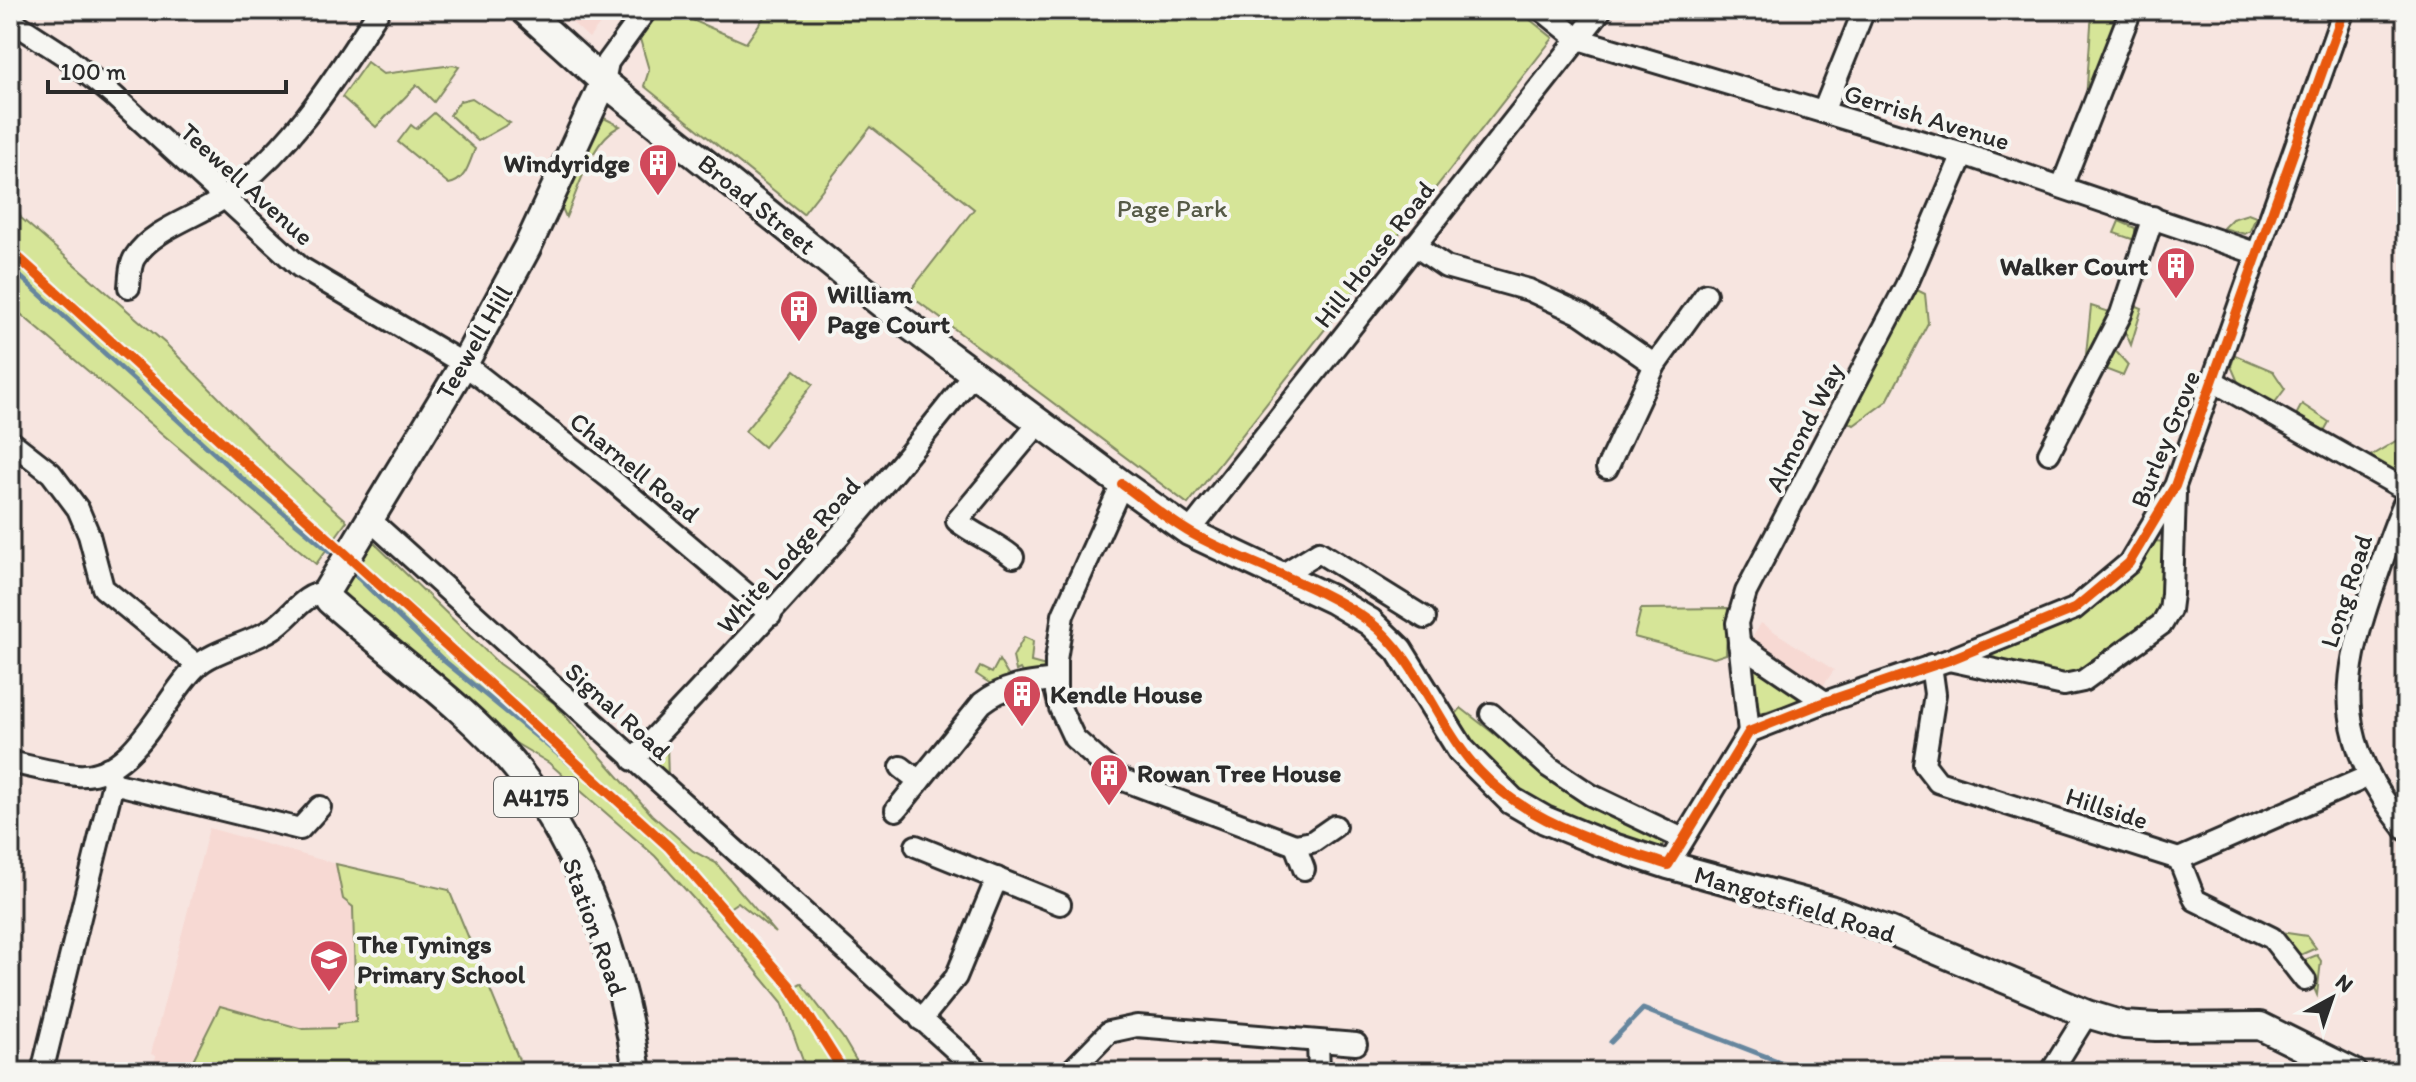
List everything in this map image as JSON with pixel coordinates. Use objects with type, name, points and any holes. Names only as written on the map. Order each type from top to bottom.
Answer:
[{"type":"main road","name":"Broad Street","points":[[524,10],[604,82],[972,375],[1189,532]]},
{"type":"main road","name":"Teewell Hill","points":[[329,584],[464,364],[527,248],[604,82]]},
{"type":"main road","name":"Mangotsfield Road","points":[[1189,532],[1333,600],[1370,622],[1399,650],[1461,750],[1512,801],[1545,820],[1668,865],[1830,909],[2087,1014],[2135,1026],[2260,1026],[2353,1072]]},
{"type":"main road","name":"Station Road","points":[[329,584],[329,600],[481,731],[518,769],[554,823],[598,923],[620,990],[637,1072]]},
{"type":"street","points":[[129,287],[132,259],[146,244],[222,199],[278,152],[324,97],[379,10]]},
{"type":"street","points":[[604,82],[608,62],[646,10]]},
{"type":"street","points":[[1542,10],[1578,39]]},
{"type":"street","name":"Hill House Road","points":[[1189,532],[1601,10]]},
{"type":"street","points":[[1823,112],[1864,10]]},
{"type":"street","points":[[2062,186],[2131,10]]},
{"type":"street","name":"Burley Grove","points":[[1749,732],[1940,663],[2074,609],[2102,588],[2136,553],[2175,486],[2344,10]]},
{"type":"street","name":"Teewell Avenue","points":[[13,30],[64,55],[114,96],[222,199],[300,267],[464,364]]},
{"type":"street","name":"Gerrish Avenue","points":[[1578,39],[1963,154],[2258,254]]},
{"type":"street","name":"Almond Way","points":[[1749,732],[1737,623],[1746,592],[1906,286],[1963,154]]},
{"type":"street","points":[[2049,453],[2121,314],[2153,217]]},
{"type":"street","points":[[1414,245],[1446,267],[1529,290],[1581,314],[1655,365]]},
{"type":"street","points":[[1607,468],[1655,365],[1706,294]]},
{"type":"street","name":"Charnell Road","points":[[464,364],[611,479],[771,615]]},
{"type":"street","name":"White Lodge Road","points":[[633,760],[771,615],[894,475],[972,375]]},
{"type":"street","points":[[2213,381],[2406,490]]},
{"type":"street","points":[[1013,557],[988,536],[973,534],[957,521],[1039,423]]},
{"type":"street","points":[[10,441],[51,473],[78,509],[89,535],[99,580],[109,597],[197,665]]},
{"type":"street","points":[[1122,484],[1063,615],[1056,680],[1060,708],[1074,738],[1118,778],[1295,845],[1312,842],[1335,826]]},
{"type":"street","name":"Burley Grove","points":[[1940,663],[2064,685],[2083,681],[2162,624],[2170,610],[2172,594],[2175,486]]},
{"type":"street","name":"Long Road","points":[[2406,499],[2402,522],[2356,636],[2347,681],[2353,733],[2369,776],[2406,830]]},
{"type":"street","name":"Signal Road","points":[[364,525],[633,760],[980,1072]]},
{"type":"street","points":[[1280,576],[1319,552],[1425,618]]},
{"type":"street","points":[[42,1072],[110,776],[197,665],[273,629],[311,593],[329,584]]},
{"type":"street","points":[[1739,644],[1825,702]]},
{"type":"street","name":"Hillside","points":[[1940,663],[1924,764],[1938,782],[2179,859]]},
{"type":"street","points":[[896,810],[982,703],[998,690],[1024,683],[1056,680]]},
{"type":"street","name":"Mangotsfield Road","points":[[1491,714],[1549,767],[1591,795],[1683,839]]},
{"type":"street","points":[[1668,865],[1749,732]]},
{"type":"street","points":[[10,762],[78,776],[110,776],[300,829],[320,807]]},
{"type":"street","points":[[901,767],[919,781]]},
{"type":"street","points":[[2305,980],[2272,938],[2195,900],[2179,859],[2369,776]]},
{"type":"street","points":[[1295,845],[1304,869]]},
{"type":"street","points":[[916,846],[1060,904]]},
{"type":"street","points":[[921,1020],[956,977],[997,878]]},
{"type":"street","points":[[2051,1072],[2087,1014]]},
{"type":"street","points":[[1070,1072],[1109,1032],[1137,1026],[1356,1044]]},
{"type":"street","points":[[1318,1042],[1319,1072]]},
{"type":"shaded area","points":[[559,10],[611,10],[589,38]]},
{"type":"shaded area","points":[[1761,623],[1834,670],[1823,686],[1751,640]]},
{"type":"shaded area","name":"The Tynings Primary School","points":[[209,828],[336,864],[449,890],[524,1072],[165,1072],[153,1067],[156,1056],[151,1054]]},
{"type":"green space","name":"Page Park","points":[[658,10],[669,10],[746,43],[769,10],[1518,10],[1553,38],[1188,504],[908,294],[974,209],[871,127],[803,214],[644,86],[649,70],[640,39]]},
{"type":"green space","points":[[2092,10],[2123,10],[2086,100]]},
{"type":"green space","points":[[367,62],[383,74],[453,65],[459,67],[434,102],[417,85],[376,127],[342,97]]},
{"type":"green space","points":[[472,98],[510,123],[478,141],[450,115],[460,101]]},
{"type":"green space","points":[[434,113],[475,149],[463,175],[449,184],[398,142],[411,125],[416,129]]},
{"type":"green space","points":[[604,118],[620,126],[593,154],[566,217],[562,208],[598,123]]},
{"type":"green space","points":[[10,188],[21,218],[166,344],[285,465],[347,521],[316,564],[10,305]]},
{"type":"green space","points":[[2248,214],[2256,217],[2250,231],[2245,234],[2223,228],[2232,219]]},
{"type":"green space","points":[[2119,221],[2135,228],[2135,240],[2114,233]]},
{"type":"green space","points":[[1917,290],[1925,294],[1928,323],[1887,401],[1854,425],[1848,422]]},
{"type":"green space","points":[[2132,304],[2142,308],[2131,345],[2123,327]]},
{"type":"green space","points":[[2091,306],[2113,313],[2085,364]]},
{"type":"green space","points":[[2113,348],[2128,365],[2123,376],[2102,368]]},
{"type":"green space","points":[[2235,355],[2273,371],[2285,389],[2273,405],[2241,389],[2231,366]]},
{"type":"green space","points":[[795,370],[813,384],[764,447],[745,431]]},
{"type":"green space","points":[[2302,404],[2329,422],[2323,433],[2295,417]]},
{"type":"green space","points":[[2406,435],[2406,469],[2395,473],[2367,458]]},
{"type":"green space","points":[[368,537],[499,664],[554,703],[652,815],[693,851],[716,863],[776,933],[738,902],[722,913],[788,990],[801,983],[843,1038],[863,1072],[807,1072],[782,1002],[655,856],[549,763],[502,735],[341,595],[337,581]]},
{"type":"green space","points":[[2153,541],[2167,542],[2166,600],[2159,614],[2070,679],[1984,665],[1980,654],[2059,622]]},
{"type":"green space","points":[[1728,608],[1726,654],[1714,658],[1634,637],[1641,609]]},
{"type":"green space","points":[[1024,637],[1033,641],[1031,662],[1046,666],[1044,671],[1024,676],[1020,669],[1016,671],[1013,657]]},
{"type":"green space","points":[[999,660],[1009,677],[991,684],[976,674],[980,667],[992,673]]},
{"type":"green space","points":[[1757,662],[1805,699],[1758,714],[1752,665]]},
{"type":"green space","points":[[1461,708],[1566,790],[1664,838],[1662,849],[1574,819],[1513,785],[1474,743],[1456,714]]},
{"type":"green space","points":[[667,744],[668,780],[652,759]]},
{"type":"green space","points":[[336,864],[449,890],[524,1072],[187,1072],[220,1006],[303,1029],[337,1028],[338,1024],[356,1022],[353,907],[343,899]]},
{"type":"green space","points":[[2274,931],[2307,936],[2316,948],[2298,956]]},
{"type":"green space","points":[[2317,955],[2321,961],[2317,995],[2302,961]]},
{"type":"waterway","points":[[10,267],[238,475],[338,558]]},
{"type":"waterway","points":[[348,568],[442,659],[598,787]]},
{"type":"waterway","points":[[610,799],[616,804]]},
{"type":"waterway","points":[[629,816],[638,825]]},
{"type":"waterway","points":[[1611,1042],[1643,1009],[1806,1072]]},
{"type":"cycle path","points":[[1122,484],[1191,533],[1328,596],[1370,622],[1409,665],[1461,749],[1503,793],[1554,824],[1668,865],[1749,732],[1825,702],[1949,660],[2074,609],[2129,563],[2175,486],[2344,10]]},
{"type":"cycle path","points":[[10,250],[669,847],[789,985],[844,1072]]},
{"type":"place","name":"Windyridge","points":[[658,197]]},
{"type":"place","name":"Walker Court","points":[[2176,300]]},
{"type":"place","name":"William Page Court","points":[[799,343]]},
{"type":"place","name":"Kendle House","points":[[1022,728]]},
{"type":"place","name":"Rowan Tree House","points":[[1109,807]]},
{"type":"place","name":"The Tynings Primary School","points":[[329,993]]}]
